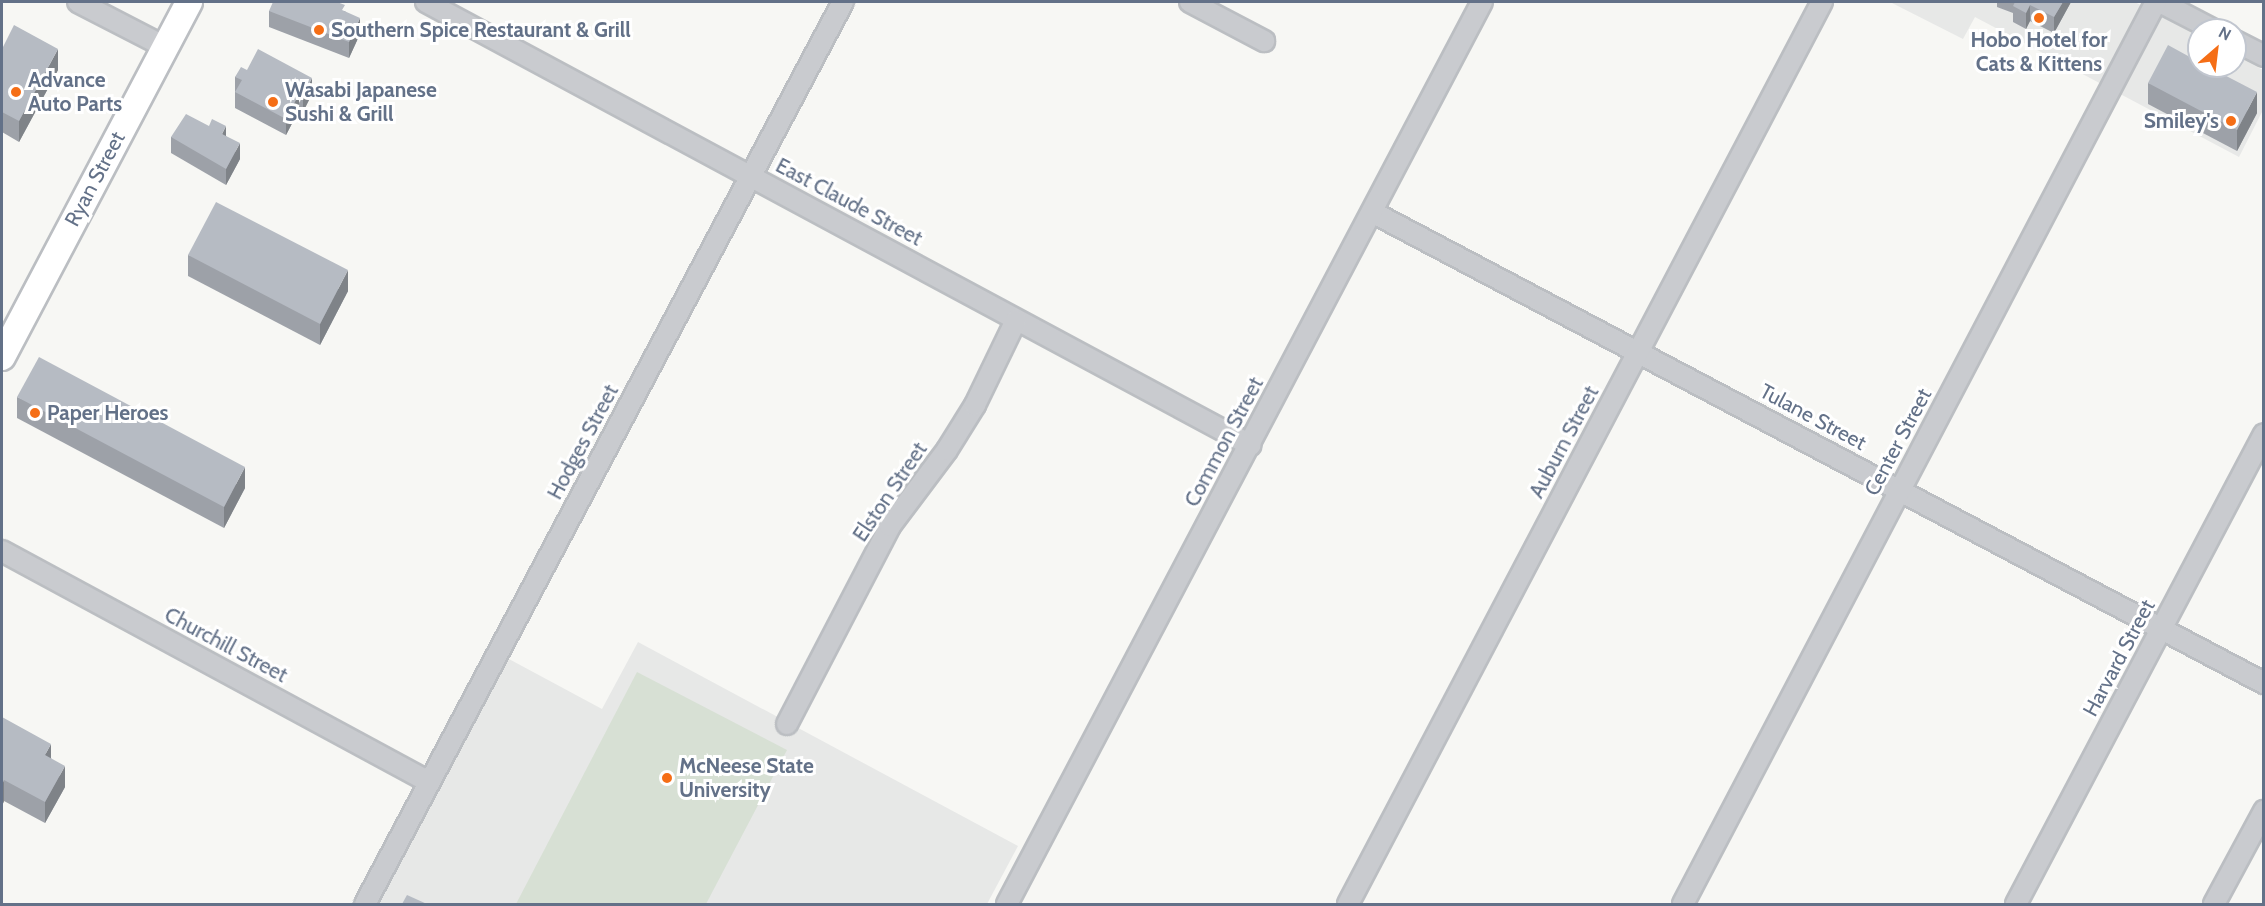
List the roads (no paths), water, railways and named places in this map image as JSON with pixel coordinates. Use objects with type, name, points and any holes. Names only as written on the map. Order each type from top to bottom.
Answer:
[{"type":"main road","name":"Ryan Street","points":[[2,357],[189,2]]},
{"type":"street","points":[[78,2],[165,47]]},
{"type":"street","name":"East Claude Street","points":[[426,2],[1250,445]]},
{"type":"street","name":"Hodges Street","points":[[365,904],[843,2]]},
{"type":"street","points":[[1190,2],[1264,41]]},
{"type":"street","name":"Common Street","points":[[1008,904],[1482,2]]},
{"type":"street","name":"Auburn Street","points":[[1348,904],[1822,2]]},
{"type":"street","points":[[2158,2],[2190,9]]},
{"type":"street","name":"Center Street","points":[[1683,904],[2158,2]]},
{"type":"street","points":[[2247,47],[2264,56]]},
{"type":"street","name":"Tulane Street","points":[[1372,212],[2264,682]]},
{"type":"street","name":"Elston Street","points":[[787,724],[891,526],[970,414],[1016,320]]},
{"type":"street","name":"Harvard Street","points":[[2016,904],[2264,434]]},
{"type":"street","name":"Churchill Street","points":[[2,551],[429,782]]},
{"type":"street","points":[[2214,904],[2264,812]]},
{"type":"place","name":"Hobo Hotel for Cats & Kittens","points":[[2039,18]]},
{"type":"place","name":"Southern Spice Restaurant & Grill","points":[[319,30]]},
{"type":"place","name":"Advance Auto Parts","points":[[16,92]]},
{"type":"place","name":"Wasabi Japanese Sushi & Grill","points":[[273,102]]},
{"type":"place","name":"Smiley's","points":[[2231,121]]},
{"type":"place","name":"Paper Heroes","points":[[35,413]]},
{"type":"place","name":"McNeese State University","points":[[667,778]]}]
